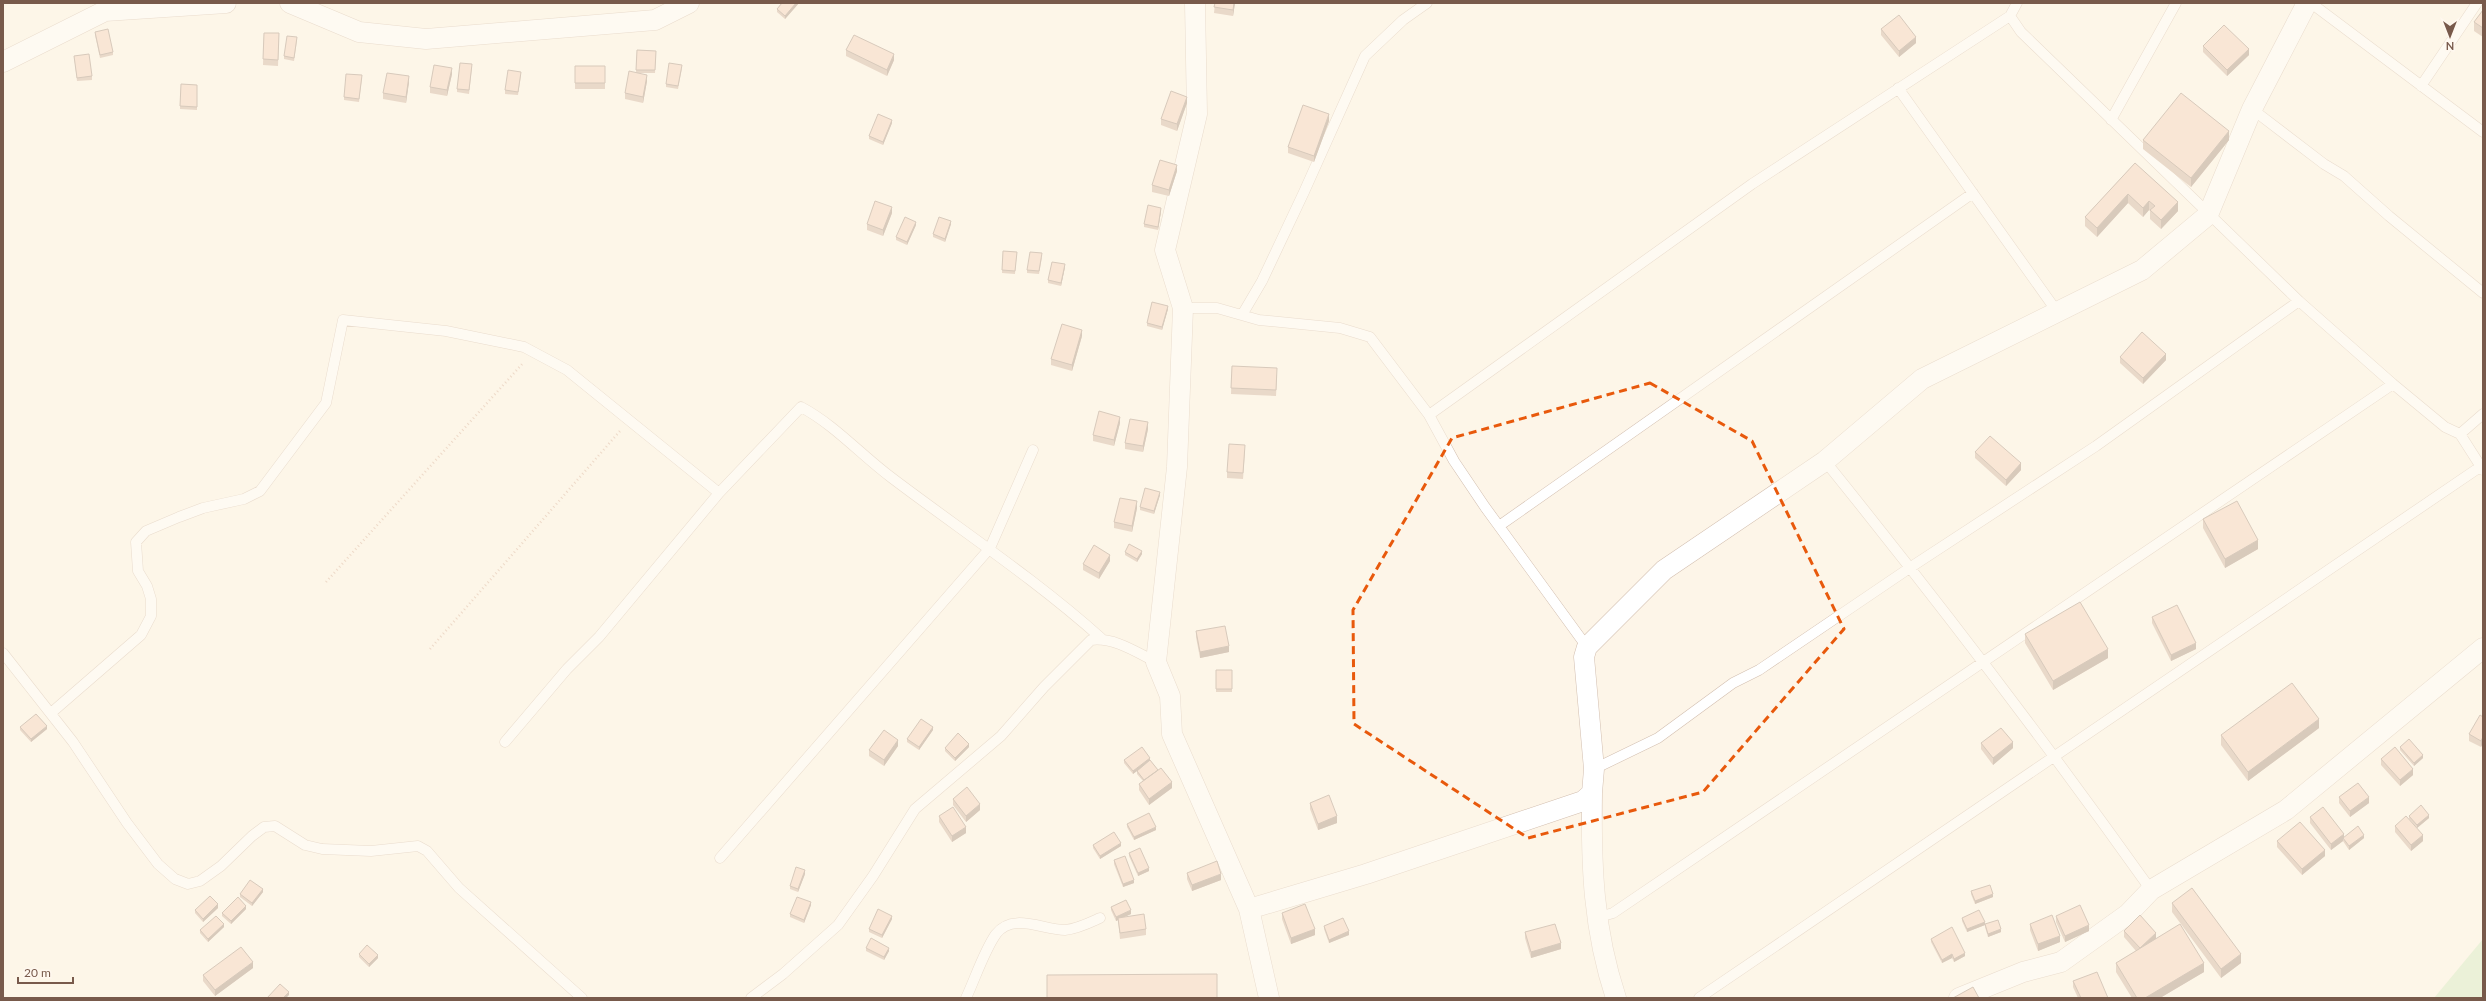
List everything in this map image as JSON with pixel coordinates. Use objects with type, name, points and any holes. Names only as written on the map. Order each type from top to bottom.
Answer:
[{"type":"street","points":[[3,62],[105,11],[226,3]]},
{"type":"street","points":[[290,3],[359,32],[426,39],[655,20],[689,3]]},
{"type":"street","points":[[1195,3],[1197,114],[1165,250],[1183,308],[1177,466],[1156,662],[1170,696],[1172,734],[1250,909],[1270,998]]},
{"type":"street","points":[[1616,998],[1607,970],[1596,918],[1591,861],[1592,793],[1594,769],[1584,657],[1587,647],[1664,570],[1825,461],[1922,379],[2058,313],[2142,270],[2208,215],[2252,109],[2307,3]]},
{"type":"street","points":[[1959,998],[2022,972],[2060,962],[2128,914],[2151,890],[2286,810],[2483,648]]},
{"type":"street","points":[[1250,909],[1366,874],[1583,801],[1592,793]]},
{"type":"lane","points":[[1242,315],[1262,281],[1365,56],[1403,20],[1427,3]]},
{"type":"lane","points":[[1429,415],[1752,184],[2010,16],[2017,3]]},
{"type":"lane","points":[[2111,120],[2176,3]]},
{"type":"lane","points":[[2311,3],[2483,132]]},
{"type":"lane","points":[[2421,86],[2477,3]]},
{"type":"lane","points":[[1698,998],[2054,755],[2481,469],[2460,434],[2445,427],[2393,384],[2299,301],[2208,215],[2021,32],[2010,16]]},
{"type":"lane","points":[[1898,88],[2058,313]]},
{"type":"lane","points":[[2252,109],[2324,164],[2344,176],[2389,216],[2483,293]]},
{"type":"lane","points":[[1499,526],[1973,193]]},
{"type":"lane","points":[[1594,769],[1658,738],[1733,683],[1759,670],[1911,567],[2096,446],[2299,301]]},
{"type":"lane","points":[[1183,308],[1217,308],[1266,321],[1340,328],[1370,337],[1429,415],[1454,461],[1559,610],[1587,647]]},
{"type":"lane","points":[[51,713],[141,635],[151,616],[151,599],[147,586],[138,571],[136,542],[146,531],[203,508],[244,499],[260,491],[278,469],[326,403],[342,320],[446,331],[524,347],[567,370],[719,493]]},
{"type":"lane","points":[[1596,918],[1613,913],[2393,384]]},
{"type":"lane","points":[[505,742],[567,669],[599,637],[719,493],[801,407],[820,417],[891,478],[990,548],[1071,611],[1101,638],[1115,642],[1156,662]]},
{"type":"lane","points":[[2460,434],[2483,414]]},
{"type":"lane","points":[[720,858],[990,548],[1034,450]]},
{"type":"lane","points":[[1825,461],[1911,567],[2054,755],[2151,890]]},
{"type":"lane","points":[[752,998],[782,974],[838,924],[873,876],[915,809],[1001,736],[1044,687],[1091,640],[1101,638]]},
{"type":"lane","points":[[3,653],[73,742],[127,823],[158,864],[175,879],[188,884],[200,881],[221,866],[252,836],[264,827],[276,826],[305,845],[322,849],[370,851],[418,846],[427,851],[459,888],[582,998]]},
{"type":"lane","points":[[966,998],[997,934],[1009,924],[1027,924],[1066,930],[1082,926],[1100,918]]},
{"type":"path","points":[[326,582],[534,352]]},
{"type":"path","points":[[430,649],[630,420]]},
{"type":"highlighted area","points":[[1650,383],[1752,441],[1844,629],[1703,792],[1528,838],[1354,724],[1353,610],[1452,438]]},
{"type":"green space","points":[[2483,939],[2483,998],[2434,998]]},
{"type":"building","points":[[782,3],[796,3],[785,16],[777,9]]},
{"type":"building","points":[[1215,3],[1234,3],[1233,10],[1214,7]]},
{"type":"building","points":[[2483,10],[2483,28],[2474,22]]},
{"type":"building","points":[[1899,15],[1916,37],[1899,51],[1881,29]]},
{"type":"building","points":[[2224,25],[2249,49],[2227,70],[2203,46]]},
{"type":"building","points":[[108,29],[113,52],[100,55],[95,32]]},
{"type":"building","points":[[264,33],[279,33],[278,60],[263,59]]},
{"type":"building","points":[[854,35],[894,54],[887,70],[846,50]]},
{"type":"building","points":[[287,36],[297,37],[294,58],[284,56]]},
{"type":"building","points":[[637,50],[656,51],[655,70],[636,70]]},
{"type":"building","points":[[89,54],[92,76],[77,78],[74,56]]},
{"type":"building","points":[[460,63],[472,64],[469,90],[457,89]]},
{"type":"building","points":[[669,63],[682,65],[678,86],[666,84]]},
{"type":"building","points":[[434,65],[452,68],[447,90],[430,87]]},
{"type":"building","points":[[575,66],[605,66],[605,83],[575,83]]},
{"type":"building","points":[[508,70],[521,72],[518,92],[505,90]]},
{"type":"building","points":[[629,71],[647,75],[643,97],[625,93]]},
{"type":"building","points":[[387,73],[409,76],[406,97],[383,93]]},
{"type":"building","points":[[346,74],[362,75],[359,99],[344,97]]},
{"type":"building","points":[[181,84],[197,85],[197,107],[180,106]]},
{"type":"building","points":[[1171,91],[1187,97],[1177,124],[1161,119]]},
{"type":"building","points":[[2181,93],[2229,131],[2191,178],[2143,140]]},
{"type":"building","points":[[1303,105],[1329,114],[1314,156],[1288,147]]},
{"type":"building","points":[[878,114],[892,120],[883,142],[869,136]]},
{"type":"building","points":[[1160,160],[1177,165],[1169,190],[1152,185]]},
{"type":"building","points":[[2135,163],[2178,202],[2161,220],[2150,210],[2155,206],[2149,201],[2143,208],[2128,194],[2097,228],[2085,217]]},
{"type":"building","points":[[875,201],[892,207],[883,230],[867,224]]},
{"type":"building","points":[[1148,205],[1161,208],[1158,227],[1144,224]]},
{"type":"building","points":[[905,217],[916,222],[907,242],[896,237]]},
{"type":"building","points":[[939,217],[951,221],[945,239],[933,234]]},
{"type":"building","points":[[1003,251],[1017,252],[1015,271],[1002,270]]},
{"type":"building","points":[[1030,252],[1042,253],[1039,271],[1027,270]]},
{"type":"building","points":[[1052,262],[1065,264],[1061,283],[1048,280]]},
{"type":"building","points":[[1152,302],[1168,306],[1162,327],[1147,323]]},
{"type":"building","points":[[1062,324],[1082,330],[1072,365],[1051,359]]},
{"type":"building","points":[[2142,332],[2166,354],[2143,378],[2120,357]]},
{"type":"building","points":[[1232,366],[1277,368],[1276,390],[1231,388]]},
{"type":"building","points":[[1099,411],[1120,417],[1114,440],[1093,435]]},
{"type":"building","points":[[1130,419],[1148,422],[1143,446],[1125,443]]},
{"type":"building","points":[[1990,436],[2021,463],[2006,480],[1975,452]]},
{"type":"building","points":[[1229,444],[1245,445],[1243,473],[1227,472]]},
{"type":"building","points":[[1145,488],[1160,492],[1154,511],[1140,507]]},
{"type":"building","points":[[1120,498],[1137,501],[1132,526],[1114,522]]},
{"type":"building","points":[[2237,501],[2258,540],[2225,559],[2203,519]]},
{"type":"building","points":[[1129,544],[1142,551],[1137,559],[1125,552]]},
{"type":"building","points":[[1094,545],[1110,555],[1099,573],[1083,564]]},
{"type":"building","points":[[2080,602],[2108,649],[2053,681],[2025,634]]},
{"type":"building","points":[[2177,605],[2196,643],[2171,655],[2152,617]]},
{"type":"building","points":[[1225,626],[1229,646],[1200,652],[1196,631]]},
{"type":"building","points":[[1216,670],[1232,670],[1232,689],[1216,689]]},
{"type":"building","points":[[2292,683],[2319,719],[2248,772],[2221,735]]},
{"type":"building","points":[[36,714],[47,726],[31,739],[20,727]]},
{"type":"building","points":[[2480,715],[2483,717],[2483,737],[2481,741],[2469,734]]},
{"type":"building","points":[[921,719],[933,727],[919,747],[907,739]]},
{"type":"building","points":[[2001,728],[2013,742],[1993,758],[1981,743]]},
{"type":"building","points":[[884,730],[898,740],[884,760],[869,750]]},
{"type":"building","points":[[958,733],[969,744],[955,758],[945,748]]},
{"type":"building","points":[[2409,739],[2423,755],[2414,763],[2400,747]]},
{"type":"building","points":[[1142,747],[1150,758],[1133,771],[1124,760]]},
{"type":"building","points":[[2395,747],[2413,769],[2400,780],[2381,759]]},
{"type":"building","points":[[1150,760],[1158,770],[1144,780],[1137,771]]},
{"type":"building","points":[[1161,768],[1172,782],[1149,799],[1139,784]]},
{"type":"building","points":[[2358,783],[2369,797],[2350,811],[2339,797]]},
{"type":"building","points":[[967,787],[980,804],[966,816],[953,799]]},
{"type":"building","points":[[1329,795],[1337,816],[1318,824],[1310,803]]},
{"type":"building","points":[[2421,805],[2429,815],[2417,825],[2409,816]]},
{"type":"building","points":[[953,807],[966,827],[952,836],[939,816]]},
{"type":"building","points":[[2323,807],[2344,834],[2331,844],[2310,817]]},
{"type":"building","points":[[1149,813],[1156,827],[1134,837],[1127,824]]},
{"type":"building","points":[[2406,816],[2423,835],[2411,845],[2395,826]]},
{"type":"building","points":[[2300,822],[2325,850],[2302,869],[2277,841]]},
{"type":"building","points":[[2358,826],[2364,835],[2349,846],[2343,838]]},
{"type":"building","points":[[1114,832],[1121,843],[1100,856],[1093,845]]},
{"type":"building","points":[[1140,848],[1149,868],[1138,873],[1129,853]]},
{"type":"building","points":[[1125,856],[1134,880],[1123,884],[1114,860]]},
{"type":"building","points":[[1217,861],[1221,874],[1192,885],[1187,873]]},
{"type":"building","points":[[796,867],[805,870],[798,889],[790,886]]},
{"type":"building","points":[[250,880],[263,889],[252,903],[240,894]]},
{"type":"building","points":[[1990,885],[1993,894],[1975,901],[1971,891]]},
{"type":"building","points":[[2192,888],[2241,954],[2221,969],[2172,903]]},
{"type":"building","points":[[210,896],[218,904],[203,919],[195,910]]},
{"type":"building","points":[[238,897],[246,906],[231,921],[222,913]]},
{"type":"building","points":[[797,897],[811,902],[804,920],[790,914]]},
{"type":"building","points":[[1126,900],[1131,910],[1116,917],[1111,907]]},
{"type":"building","points":[[1305,904],[1315,929],[1291,938],[1282,913]]},
{"type":"building","points":[[2080,905],[2089,925],[2065,936],[2056,916]]},
{"type":"building","points":[[878,909],[892,916],[882,935],[869,929]]},
{"type":"building","points":[[1979,910],[1985,922],[1967,929],[1962,918]]},
{"type":"building","points":[[1144,914],[1146,929],[1120,933],[1118,918]]},
{"type":"building","points":[[2052,915],[2060,936],[2038,944],[2030,924]]},
{"type":"building","points":[[2140,915],[2156,933],[2140,948],[2124,931]]},
{"type":"building","points":[[216,916],[224,924],[208,939],[200,930]]},
{"type":"building","points":[[1343,918],[1349,931],[1329,940],[1324,926]]},
{"type":"building","points":[[1998,920],[2001,929],[1988,934],[1985,924]]},
{"type":"building","points":[[1555,924],[1561,943],[1531,952],[1525,932]]},
{"type":"building","points":[[2180,924],[2204,963],[2145,998],[2137,998],[2116,963]]},
{"type":"building","points":[[1952,927],[1965,953],[1954,959],[1952,954],[1942,960],[1931,939]]},
{"type":"building","points":[[871,938],[889,948],[884,957],[866,948]]},
{"type":"building","points":[[367,945],[378,955],[369,964],[359,954]]},
{"type":"building","points":[[241,947],[253,962],[215,990],[203,975]]},
{"type":"building","points":[[2097,972],[2108,998],[2081,998],[2073,981]]},
{"type":"building","points":[[1217,974],[1217,998],[1047,998],[1047,975]]},
{"type":"building","points":[[280,984],[289,992],[283,998],[267,998]]},
{"type":"building","points":[[1973,987],[1979,998],[1953,998]]}]
